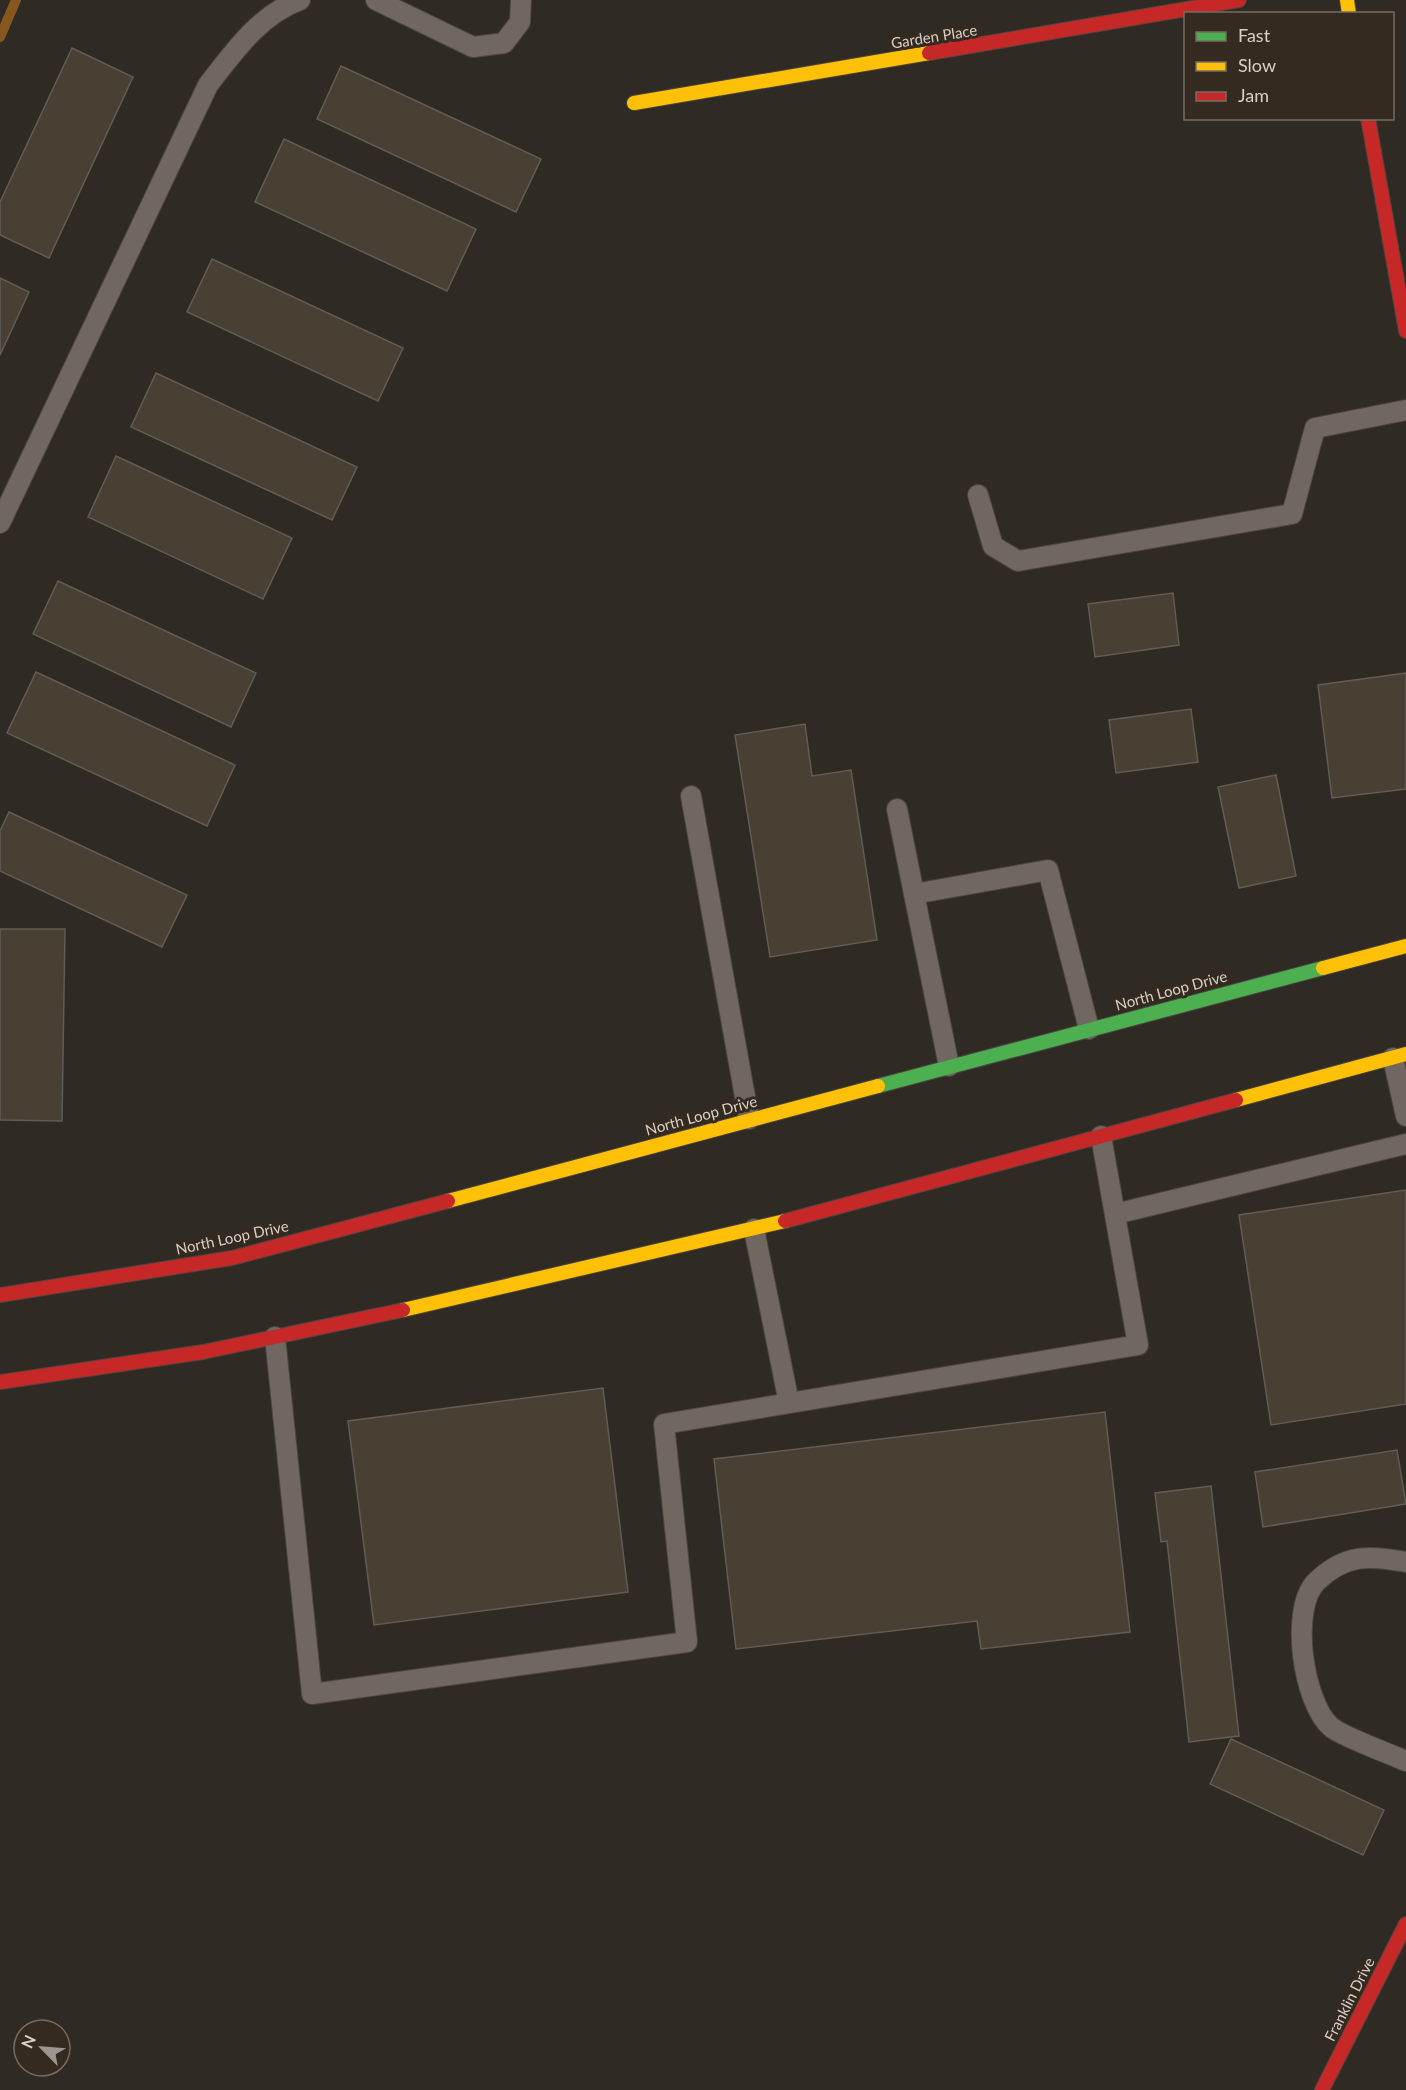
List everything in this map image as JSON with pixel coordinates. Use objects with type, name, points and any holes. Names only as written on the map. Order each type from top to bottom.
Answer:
[{"type":"main road","name":"Garden Place","points":[[634,103],[1239,0]]},
{"type":"main road","points":[[1368,120],[1406,331]]},
{"type":"main road","name":"North Loop Drive","points":[[0,1295],[232,1257],[1406,946]]},
{"type":"main road","points":[[0,1382],[203,1352],[406,1310],[754,1229],[1400,1056]]},
{"type":"main road","name":"Franklin Drive","points":[[1322,2090],[1406,1924]]},
{"type":"lane","points":[[0,523],[208,85],[242,41],[285,5],[300,0]]},
{"type":"lane","points":[[376,0],[473,47],[504,43],[520,22],[520,0]]},
{"type":"lane","points":[[978,495],[993,546],[1018,561],[1292,514],[1315,428],[1406,410]]},
{"type":"lane","points":[[691,796],[749,1119]]},
{"type":"lane","points":[[897,809],[949,1066]]},
{"type":"lane","points":[[914,894],[1048,870],[1089,1029]]},
{"type":"lane","points":[[1400,1056],[1406,1116]]},
{"type":"lane","points":[[275,1337],[312,1694],[687,1642],[664,1424],[1138,1345],[1101,1136]]},
{"type":"lane","points":[[1115,1214],[1406,1144]]},
{"type":"lane","points":[[754,1229],[789,1403]]},
{"type":"lane","points":[[1406,1562],[1374,1556],[1345,1561],[1315,1582],[1305,1608],[1302,1660],[1311,1699],[1331,1727],[1406,1761]]},
{"type":"building","points":[[72,48],[133,77],[49,258],[0,235],[0,202]]},
{"type":"building","points":[[341,66],[541,159],[516,212],[317,119]]},
{"type":"building","points":[[284,139],[476,229],[447,291],[255,202]]},
{"type":"building","points":[[212,259],[403,348],[378,401],[187,312]]},
{"type":"building","points":[[0,278],[29,292],[0,355]]},
{"type":"building","points":[[156,373],[357,467],[332,520],[131,427]]},
{"type":"building","points":[[116,456],[292,538],[263,599],[88,517]]},
{"type":"building","points":[[58,581],[256,673],[231,727],[33,634]]},
{"type":"building","points":[[1173,593],[1179,645],[1095,657],[1088,604]]},
{"type":"building","points":[[36,672],[235,765],[207,826],[7,733]]},
{"type":"building","points":[[1406,673],[1406,789],[1332,798],[1318,685]]},
{"type":"building","points":[[1191,709],[1198,762],[1116,773],[1109,720]]},
{"type":"building","points":[[805,724],[812,776],[851,770],[877,940],[770,957],[735,735]]},
{"type":"building","points":[[1276,775],[1296,876],[1239,888],[1218,787]]},
{"type":"building","points":[[9,812],[187,895],[162,947],[0,871],[0,831]]},
{"type":"building","points":[[0,929],[65,929],[62,1121],[0,1120]]},
{"type":"building","points":[[1406,1190],[1406,1404],[1271,1425],[1239,1215]]},
{"type":"building","points":[[603,1388],[628,1592],[374,1625],[348,1421]]},
{"type":"building","points":[[1105,1412],[1130,1632],[981,1649],[977,1621],[736,1649],[714,1459]]},
{"type":"building","points":[[1397,1450],[1406,1504],[1263,1527],[1255,1472]]},
{"type":"building","points":[[1211,1486],[1239,1736],[1189,1742],[1167,1541],[1161,1542],[1155,1493]]},
{"type":"building","points":[[1231,1739],[1384,1810],[1363,1855],[1210,1784]]},
{"type":"waterway","points":[[0,37],[16,0]]},
{"type":"traffic: fast","points":[[878,1086],[1323,968]]},
{"type":"traffic: slow","points":[[1347,0],[1349,12]]},
{"type":"traffic: slow","points":[[634,103],[929,53]]},
{"type":"traffic: slow","points":[[1323,968],[1406,946]]},
{"type":"traffic: slow","points":[[1236,1100],[1406,1054]]},
{"type":"traffic: slow","points":[[448,1201],[878,1086]]},
{"type":"traffic: slow","points":[[403,1310],[785,1221]]},
{"type":"traffic: jam","points":[[929,53],[1239,0]]},
{"type":"traffic: jam","points":[[1368,120],[1406,331]]},
{"type":"traffic: jam","points":[[785,1221],[1236,1100]]},
{"type":"traffic: jam","points":[[0,1295],[232,1258],[448,1201]]},
{"type":"traffic: jam","points":[[0,1382],[203,1352],[403,1310]]},
{"type":"traffic: jam","points":[[1322,2090],[1406,1924]]}]
